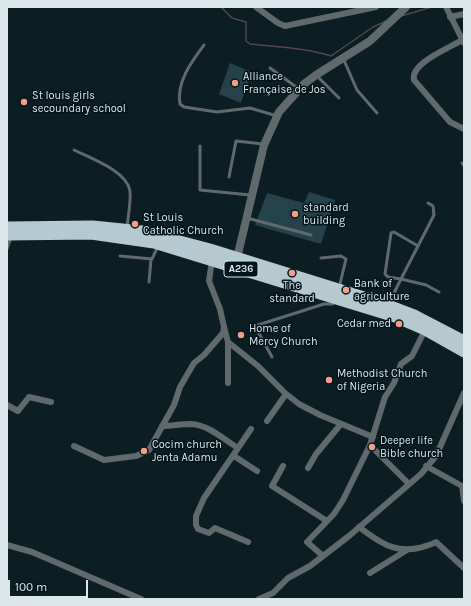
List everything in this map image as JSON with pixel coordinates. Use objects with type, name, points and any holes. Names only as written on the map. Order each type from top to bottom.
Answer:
[{"type":"highway","name":"A236","points":[[8,233],[74,226],[126,233],[165,236],[237,258],[337,295]]},
{"type":"highway","name":"A236","points":[[126,233],[212,260],[394,310],[428,322],[464,341]]},
{"type":"highway","name":"A236","points":[[394,310],[425,330],[464,352]]},
{"type":"street","points":[[256,7],[278,23],[285,26],[376,7]]},
{"type":"street","points":[[446,7],[463,42],[421,64],[416,69],[413,76],[414,80],[450,122],[458,128],[464,129]]},
{"type":"street","points":[[237,258],[264,145],[276,116],[299,89],[316,75],[370,41],[392,22],[403,9]]},
{"type":"street","points":[[450,17],[464,14]]},
{"type":"street","points":[[212,260],[209,282],[215,293],[228,342],[228,383]]},
{"type":"street","points":[[74,446],[104,460],[136,456],[149,450],[194,363],[204,355],[223,333],[224,327]]},
{"type":"street","points":[[323,556],[308,542],[343,500],[370,444],[385,396],[394,382],[401,364],[412,356],[425,330]]},
{"type":"street","points":[[228,342],[258,366],[286,394],[320,415],[373,436]]},
{"type":"street","points":[[259,599],[273,593],[288,578],[310,566],[323,556],[421,474],[426,466],[436,456],[464,393]]},
{"type":"street","points":[[267,421],[286,394]]},
{"type":"street","points":[[7,404],[18,411],[29,397],[51,402]]},
{"type":"street","points":[[162,426],[191,424],[201,426],[218,434],[238,448]]},
{"type":"street","points":[[308,468],[316,454],[341,424]]},
{"type":"street","points":[[248,542],[215,528],[209,533],[202,532],[196,526],[196,516],[204,498],[234,456],[251,428]]},
{"type":"street","points":[[370,444],[409,484]]},
{"type":"street","points":[[234,456],[257,471]]},
{"type":"street","points":[[283,466],[272,486],[327,521]]},
{"type":"street","points":[[426,466],[462,486],[464,501]]},
{"type":"street","points":[[359,527],[389,547],[407,550]]},
{"type":"street","points":[[370,573],[407,550],[432,545],[436,542],[464,568]]},
{"type":"street","points":[[7,545],[32,552],[141,599]]},
{"type":"lane","points":[[204,45],[192,60],[186,74],[179,98],[180,104],[184,107],[217,112],[250,108],[276,116]]},
{"type":"lane","points":[[343,58],[357,90],[377,114]]},
{"type":"lane","points":[[270,68],[299,89]]},
{"type":"lane","points":[[316,75],[339,98]]},
{"type":"lane","points":[[229,176],[236,141],[264,145]]},
{"type":"lane","points":[[200,146],[200,190],[252,195]]},
{"type":"lane","points":[[74,150],[116,171],[128,184],[130,192],[126,233]]},
{"type":"lane","points":[[394,310],[401,279],[434,215],[433,206],[428,203]]},
{"type":"lane","points":[[247,218],[311,235]]},
{"type":"lane","points":[[418,246],[392,232],[386,275],[426,285],[439,292]]},
{"type":"lane","points":[[7,249],[8,233]]},
{"type":"lane","points":[[120,256],[154,259],[158,244]]},
{"type":"lane","points":[[272,357],[256,328],[258,325],[324,304],[333,304],[337,295],[346,259],[341,256],[321,258]]},
{"type":"lane","points":[[149,282],[151,259]]},
{"type":"building","name":"Alliance Française de Jos","points":[[230,63],[252,72],[241,103],[219,94]]},
{"type":"building","name":"standard building","points":[[309,192],[335,200],[321,244],[255,225],[267,193],[304,203]]},
{"type":"waterway","points":[[221,7],[232,18],[246,22],[246,41],[250,44],[301,49],[331,56],[373,27],[386,21]]},
{"type":"waterway","points":[[401,16],[432,7]]},
{"type":"place","name":"Alliance Française de Jos","points":[[235,83]]},
{"type":"place","name":"St louis girls secoundary school","points":[[24,102]]},
{"type":"place","name":"standard building","points":[[295,214]]},
{"type":"place","name":"St Louis Catholic Church","points":[[135,224]]},
{"type":"place","name":"The standard","points":[[292,273]]},
{"type":"place","name":"Bank of agriculture","points":[[346,290]]},
{"type":"place","name":"Cedar med","points":[[399,324]]},
{"type":"place","name":"Home of Mercy Church","points":[[241,335]]},
{"type":"place","name":"Methodist Church of Nigeria","points":[[329,380]]},
{"type":"place","name":"Deeper life Bible church","points":[[372,447]]},
{"type":"place","name":"Cocim church Jenta Adamu","points":[[144,451]]}]
